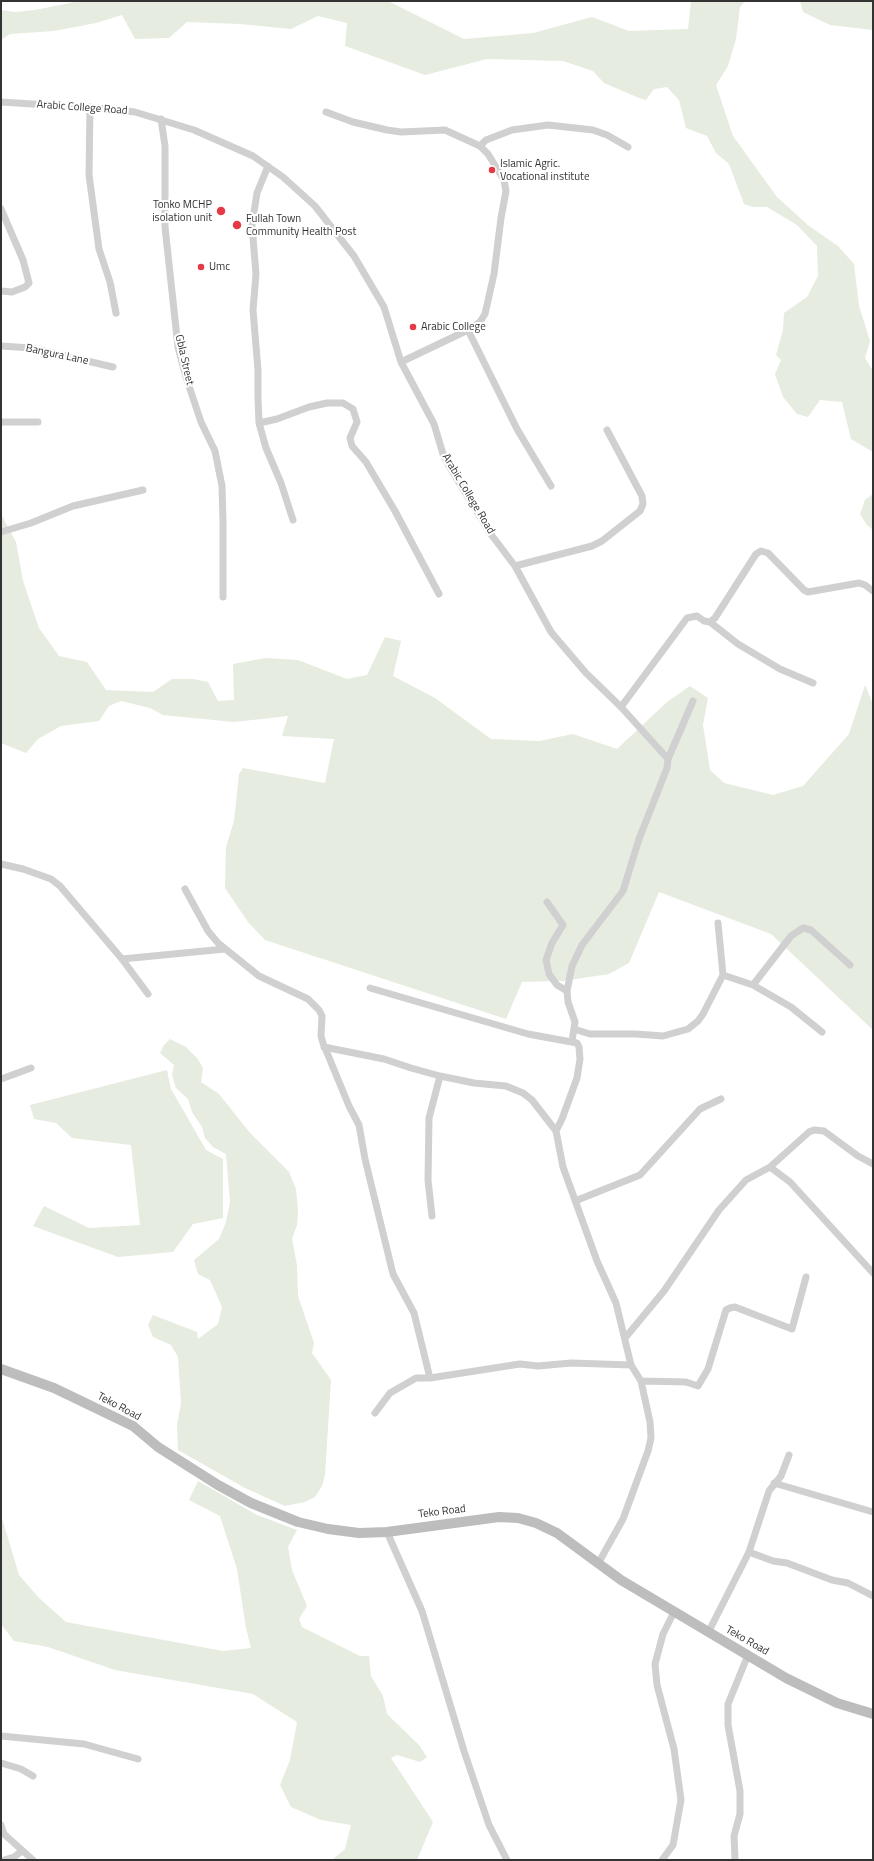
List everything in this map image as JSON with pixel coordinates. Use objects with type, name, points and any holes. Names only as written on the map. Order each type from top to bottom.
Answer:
[{"type":"street","name":"Arabic College Road","points":[[1,102],[90,107],[135,112],[161,119],[194,130],[253,156],[283,177],[315,206],[354,256],[384,307],[400,362],[434,424],[443,454],[449,466],[490,533],[515,566],[551,632],[586,673],[668,759]]},
{"type":"street","points":[[90,107],[89,175],[100,249],[110,282],[116,313]]},
{"type":"street","points":[[326,112],[353,122],[400,132],[444,130],[480,146],[488,154],[504,180],[506,191],[489,303],[480,322],[468,330],[400,362]]},
{"type":"street","name":"Gbla Street","points":[[161,119],[165,146],[165,227],[178,347],[201,422],[215,451],[222,486],[223,597]]},
{"type":"street","points":[[480,146],[497,135],[512,130],[548,126],[593,130],[607,135],[628,147]]},
{"type":"street","points":[[268,166],[257,193],[252,225],[255,259],[253,310],[259,423],[266,448],[281,483],[293,520]]},
{"type":"street","points":[[1,209],[23,260],[29,283],[25,287],[12,292],[1,291]]},
{"type":"street","points":[[468,330],[517,428],[551,486]]},
{"type":"street","name":"Bangura Lane","points":[[1,346],[31,348],[113,367]]},
{"type":"street","points":[[259,423],[276,419],[309,407],[327,403],[343,403],[353,409],[357,422],[350,438],[352,446],[366,462],[440,594]]},
{"type":"street","points":[[1,422],[38,422]]},
{"type":"street","points":[[515,566],[592,546],[602,541],[640,510],[643,504],[642,496],[607,430]]},
{"type":"street","points":[[1,532],[31,523],[73,506],[143,490]]},
{"type":"street","points":[[710,622],[715,618],[756,554],[761,551],[768,553],[804,590],[808,592],[859,583],[865,585],[873,591]]},
{"type":"street","points":[[621,708],[687,618],[697,616],[710,622],[738,644],[780,669],[813,683]]},
{"type":"street","points":[[572,1041],[575,1022],[568,1002],[567,991],[572,966],[582,945],[623,891],[639,839],[668,759],[693,701]]},
{"type":"street","points":[[1,864],[23,868],[51,879],[60,886],[122,959],[148,994]]},
{"type":"street","points":[[186,888],[208,931],[225,949],[259,976],[314,1003],[322,1016],[321,1036],[324,1047],[349,1106],[359,1125],[365,1159],[393,1274],[414,1313],[430,1378]]},
{"type":"street","points":[[546,902],[562,924],[552,943],[546,960],[548,974],[557,985],[567,991]]},
{"type":"street","points":[[574,1029],[590,1034],[636,1034],[663,1036],[680,1033],[698,1022],[723,975],[718,923]]},
{"type":"street","points":[[753,985],[791,936],[803,928],[811,930],[850,965]]},
{"type":"street","points":[[122,959],[225,949]]},
{"type":"street","points":[[723,975],[753,985],[791,1007],[822,1032]]},
{"type":"street","points":[[370,988],[528,1034],[572,1041],[579,1047],[580,1059],[577,1078],[556,1131],[557,1142],[563,1167],[575,1201],[597,1261],[616,1303],[631,1365],[641,1381],[650,1422],[651,1438],[648,1451],[623,1519],[599,1562]]},
{"type":"street","points":[[324,1047],[384,1059],[440,1076],[474,1083],[506,1086],[523,1093],[532,1100],[556,1131]]},
{"type":"street","points":[[1,1079],[31,1068]]},
{"type":"street","points":[[432,1216],[428,1180],[429,1118],[440,1076]]},
{"type":"street","points":[[575,1201],[640,1175],[700,1109],[721,1099]]},
{"type":"street","points":[[625,1338],[664,1291],[719,1210],[746,1180],[770,1167],[809,1132],[814,1130],[824,1131],[858,1156],[873,1164]]},
{"type":"street","points":[[770,1167],[790,1182],[873,1273]]},
{"type":"street","points":[[641,1381],[686,1382],[698,1386],[708,1369],[726,1310],[730,1308],[735,1307],[792,1329],[806,1277]]},
{"type":"street","points":[[375,1413],[390,1393],[403,1384],[416,1378],[430,1378],[520,1364],[538,1366],[570,1363],[631,1365]]},
{"type":"street","name":"Teko Road","points":[[1,1369],[54,1388],[133,1426],[158,1447],[251,1503],[298,1522],[328,1529],[359,1533],[387,1532],[499,1517],[518,1518],[536,1523],[557,1533],[599,1562],[621,1580],[786,1678],[837,1703],[873,1714]]},
{"type":"street","points":[[708,1633],[749,1552],[769,1491],[781,1476],[789,1455]]},
{"type":"street","points":[[774,1483],[873,1512]]},
{"type":"street","points":[[387,1532],[422,1611],[462,1743],[487,1818],[507,1860]]},
{"type":"street","points":[[749,1552],[773,1561],[787,1563],[832,1580],[848,1583],[873,1596]]},
{"type":"street","points":[[662,1860],[674,1845],[681,1800],[674,1749],[657,1685],[655,1664],[663,1634],[674,1612]]},
{"type":"street","points":[[735,1860],[734,1836],[740,1814],[740,1791],[728,1725],[728,1704],[748,1655]]},
{"type":"street","points":[[1,1736],[84,1744],[138,1759]]},
{"type":"street","points":[[1,1763],[21,1769],[33,1776]]},
{"type":"street","points":[[1,1824],[4,1834],[32,1860]]},
{"type":"street","points":[[4,1860],[14,1857],[22,1851]]},
{"type":"shaded area","points":[[80,1],[388,1],[464,39],[533,33],[592,17],[629,31],[688,29],[691,1],[745,1],[740,7],[736,39],[728,66],[716,85],[733,136],[777,197],[809,226],[838,246],[854,264],[859,306],[870,341],[865,358],[873,371],[873,452],[851,439],[842,402],[820,400],[808,417],[797,414],[783,397],[775,374],[781,360],[776,355],[783,330],[784,313],[807,297],[818,276],[817,246],[797,225],[767,207],[753,207],[744,204],[729,164],[716,153],[707,136],[686,128],[679,100],[667,87],[654,89],[646,100],[604,83],[593,71],[563,61],[487,59],[425,75],[345,46],[347,23],[318,16],[291,29],[240,24],[187,22],[169,38],[135,39],[122,15],[96,23],[54,31],[10,34],[1,40],[1,10],[15,12],[35,10]]},
{"type":"shaded area","points":[[800,1],[873,1],[873,30],[830,25],[803,12]]},
{"type":"shaded area","points":[[873,494],[873,530],[867,525],[860,514],[865,500]]},
{"type":"shaded area","points":[[1,514],[16,542],[23,581],[39,628],[59,656],[87,662],[106,690],[153,692],[172,679],[193,679],[208,682],[218,701],[234,700],[233,664],[266,658],[298,660],[347,679],[367,675],[385,637],[401,641],[393,676],[435,698],[491,739],[539,741],[573,734],[617,749],[667,702],[690,686],[708,698],[703,725],[710,770],[724,783],[773,795],[803,786],[849,734],[865,685],[873,704],[873,1030],[771,934],[659,892],[629,963],[609,974],[563,981],[522,982],[506,1019],[265,940],[248,922],[225,888],[226,847],[234,821],[239,774],[243,768],[325,783],[334,739],[282,736],[288,716],[234,722],[163,715],[150,708],[121,701],[109,706],[99,721],[61,726],[38,739],[26,753],[1,743]]},
{"type":"shaded area","points":[[170,1039],[186,1047],[197,1058],[203,1068],[201,1082],[219,1094],[250,1133],[289,1172],[296,1189],[298,1211],[297,1225],[292,1239],[297,1265],[298,1296],[314,1343],[312,1353],[331,1380],[325,1475],[322,1486],[315,1497],[305,1502],[285,1506],[245,1488],[178,1450],[177,1425],[181,1403],[178,1357],[171,1345],[153,1337],[148,1325],[153,1315],[197,1332],[198,1339],[218,1324],[222,1307],[210,1280],[198,1274],[194,1260],[219,1239],[226,1222],[230,1202],[226,1154],[213,1147],[205,1138],[202,1127],[192,1112],[188,1099],[176,1088],[172,1075],[174,1065],[160,1053],[164,1045]]},
{"type":"shaded area","points":[[167,1070],[171,1089],[206,1150],[223,1159],[223,1218],[193,1224],[173,1252],[118,1257],[33,1226],[44,1206],[89,1228],[140,1225],[131,1145],[72,1138],[56,1123],[34,1119],[30,1105]]},
{"type":"shaded area","points":[[198,1481],[257,1515],[297,1530],[288,1547],[292,1570],[307,1606],[299,1619],[302,1627],[360,1656],[369,1656],[371,1676],[383,1696],[387,1714],[419,1745],[427,1757],[420,1762],[397,1755],[391,1758],[433,1822],[417,1860],[332,1860],[345,1849],[351,1825],[321,1820],[291,1807],[280,1785],[290,1760],[297,1722],[253,1694],[115,1670],[48,1647],[14,1641],[1,1624],[1,1515],[19,1575],[38,1597],[66,1622],[223,1651],[251,1648],[246,1628],[237,1569],[220,1516],[189,1500]]},
{"type":"place","name":"Islamic Agric. Vocational institute","points":[[492,170]]},
{"type":"place","name":"Tonko MCHP isolation unit","points":[[221,211]]},
{"type":"place","name":"Fullah Town Community Health Post","points":[[237,225]]},
{"type":"place","name":"Umc","points":[[201,267]]},
{"type":"place","name":"Arabic College","points":[[413,327]]}]
